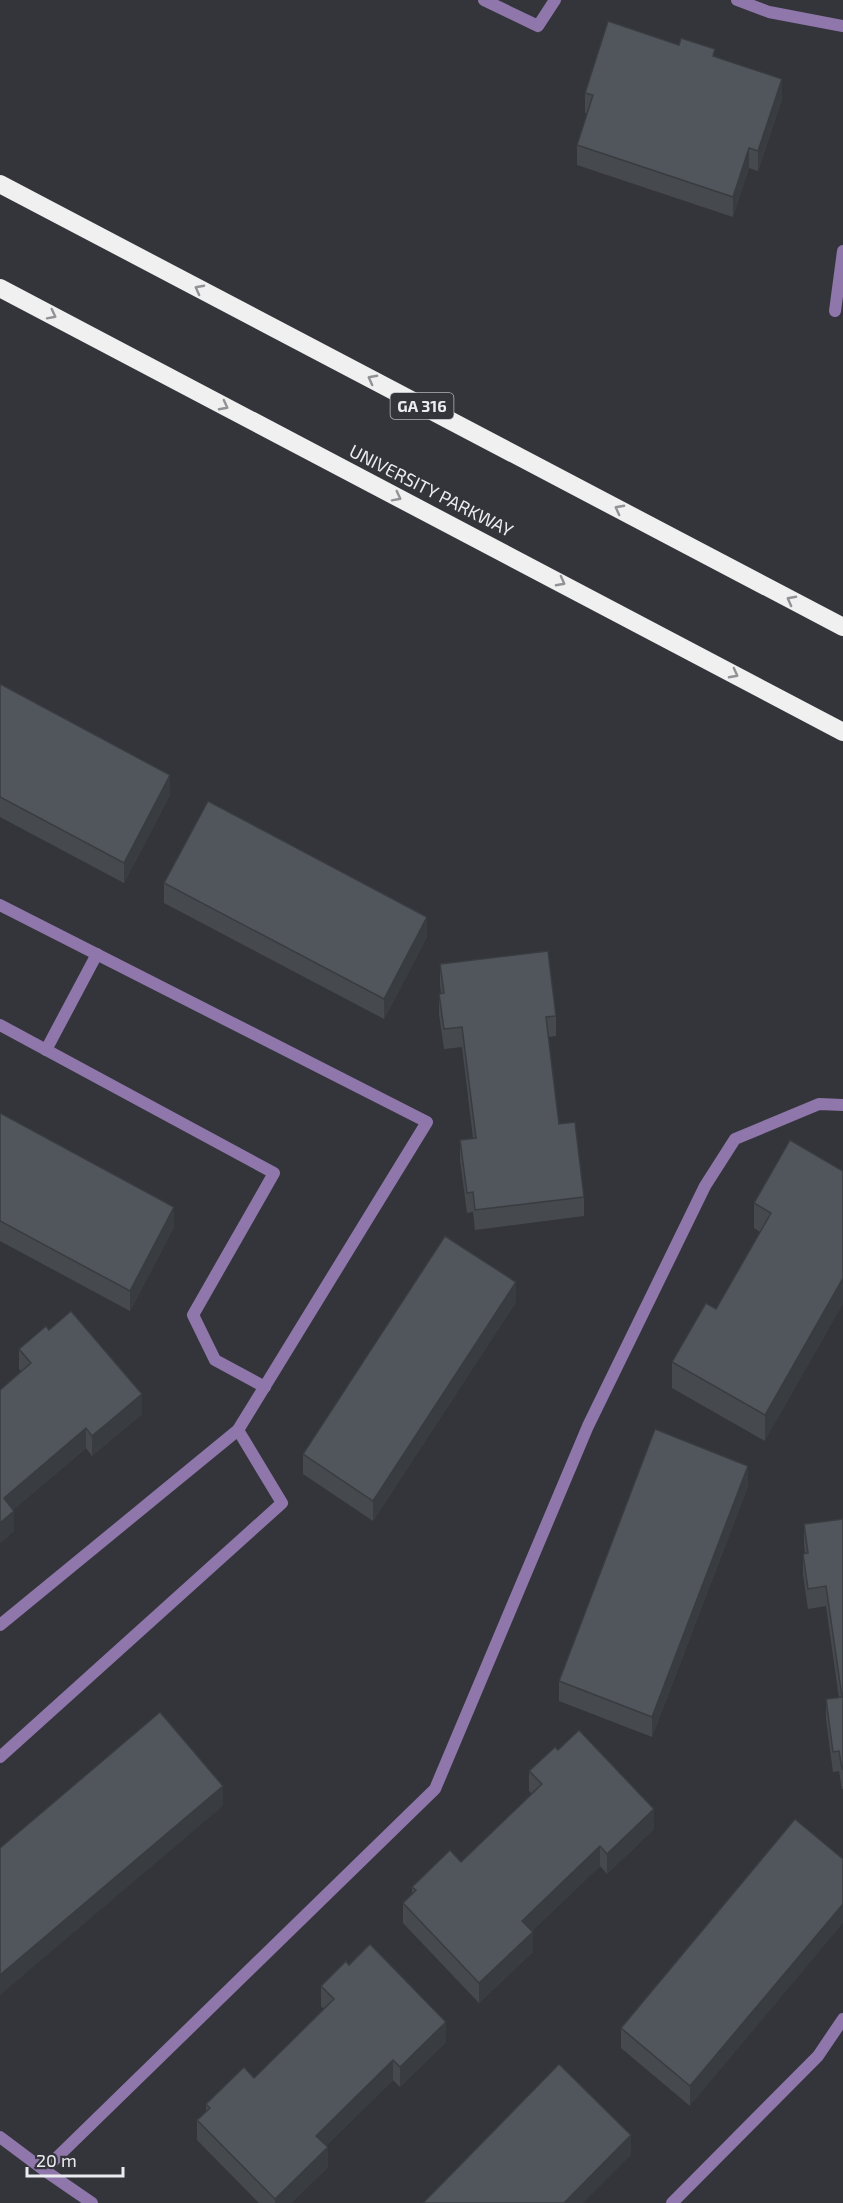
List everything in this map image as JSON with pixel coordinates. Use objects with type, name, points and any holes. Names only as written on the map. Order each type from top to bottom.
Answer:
[{"type":"highway","name":"GA 316","points":[[0,184],[843,627]]},
{"type":"highway","name":"UNIVERSITY PARKWAY","points":[[0,288],[843,732]]},
{"type":"street","points":[[484,0],[538,26],[555,0]]},
{"type":"street","points":[[737,0],[769,12],[843,26]]},
{"type":"street","points":[[835,311],[843,251]]},
{"type":"street","points":[[0,905],[427,1122],[238,1430],[0,1625]]},
{"type":"street","points":[[46,1050],[97,954]]},
{"type":"street","points":[[0,1025],[274,1173],[193,1315],[215,1360],[265,1387]]},
{"type":"street","points":[[44,2170],[435,1789],[588,1426],[705,1186],[735,1139],[819,1104],[843,1105]]},
{"type":"street","points":[[0,1757],[282,1503],[238,1430]]},
{"type":"street","points":[[672,2203],[818,2056],[843,2019]]},
{"type":"street","points":[[0,2137],[92,2203]]},
{"type":"building","points":[[608,21],[679,45],[681,38],[715,49],[713,56],[782,79],[758,151],[749,148],[733,197],[577,145],[593,95],[585,93]]},
{"type":"building","points":[[0,684],[170,775],[124,863],[0,797]]},
{"type":"building","points":[[208,801],[427,917],[384,999],[164,883]]},
{"type":"building","points":[[548,951],[556,1016],[546,1017],[559,1124],[575,1122],[584,1197],[475,1210],[473,1192],[467,1193],[460,1140],[476,1138],[462,1027],[444,1029],[439,994],[444,993],[440,964]]},
{"type":"building","points":[[0,1113],[174,1207],[130,1291],[0,1221]]},
{"type":"building","points":[[790,1140],[843,1171],[843,1278],[765,1415],[672,1362],[706,1303],[716,1309],[771,1213],[754,1203]]},
{"type":"building","points":[[445,1236],[516,1282],[373,1501],[303,1454]]},
{"type":"building","points":[[71,1311],[142,1394],[92,1436],[86,1428],[4,1498],[14,1511],[0,1523],[0,1390],[31,1363],[19,1349],[46,1326],[49,1330]]},
{"type":"building","points":[[655,1429],[748,1466],[652,1717],[559,1681]]},
{"type":"building","points":[[843,1519],[842,1769],[839,1751],[833,1752],[826,1699],[842,1697],[826,1586],[808,1589],[803,1554],[808,1553],[804,1524]]},
{"type":"building","points":[[160,1712],[223,1786],[0,1975],[0,1848]]},
{"type":"building","points":[[579,1730],[654,1809],[607,1854],[600,1846],[522,1921],[533,1932],[479,1983],[403,1903],[416,1890],[412,1887],[450,1850],[461,1862],[542,1784],[529,1771],[555,1747],[558,1750]]},
{"type":"building","points":[[795,1819],[843,1859],[843,1904],[690,2086],[621,2028]]},
{"type":"building","points":[[370,1944],[446,2022],[400,2067],[393,2060],[316,2136],[328,2147],[275,2199],[197,2120],[210,2108],[206,2104],[244,2067],[254,2078],[334,1999],[321,1986],[346,1961],[349,1965]]},
{"type":"building","points":[[559,2064],[631,2135],[564,2203],[423,2203]]}]
